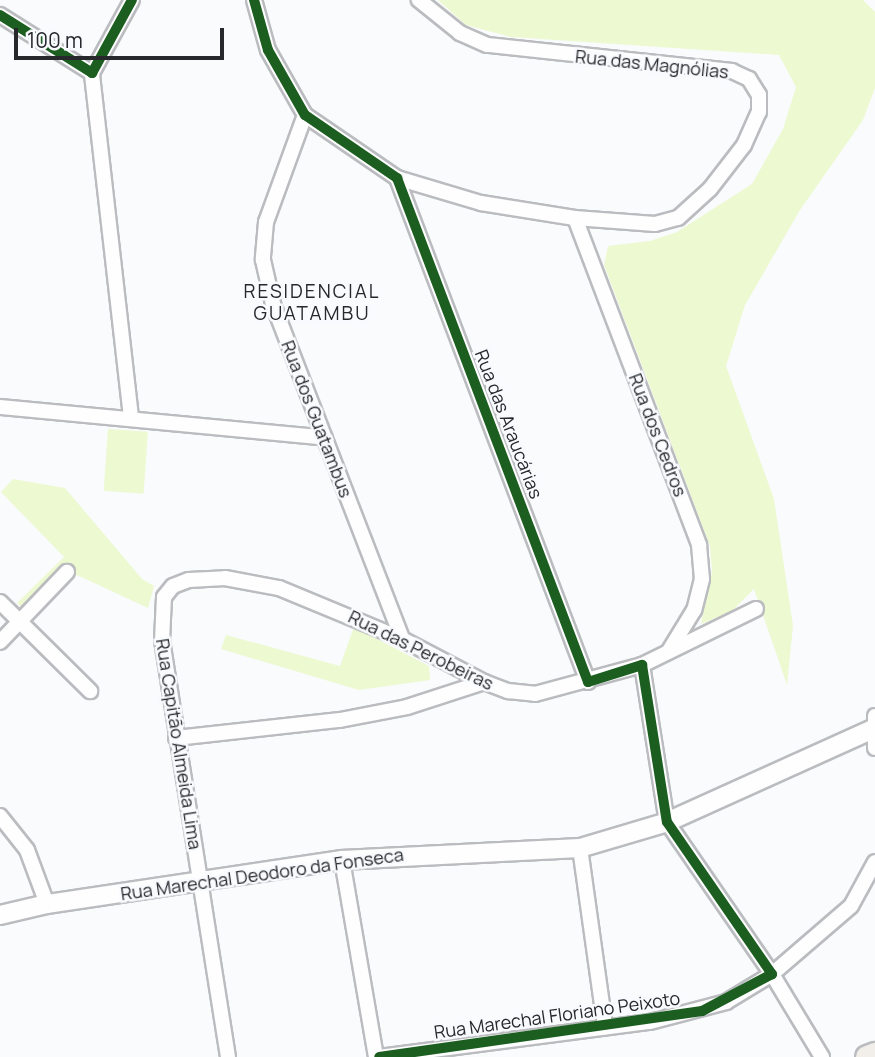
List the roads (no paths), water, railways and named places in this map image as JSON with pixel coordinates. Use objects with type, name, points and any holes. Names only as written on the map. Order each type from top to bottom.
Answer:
[{"type":"main road","points":[[867,1057],[875,1054]]},
{"type":"street","points":[[131,417],[92,73],[132,0]]},
{"type":"street","name":"Rua das Magnólias","points":[[254,0],[268,50],[305,115],[397,178],[481,203],[575,218],[655,224],[678,218],[710,189],[744,145],[759,112],[759,95],[749,79],[732,71],[487,45],[460,33],[419,0]]},
{"type":"street","points":[[0,15],[92,73]]},
{"type":"street","name":"Rua dos Guatambus","points":[[305,115],[267,222],[263,260],[273,304],[402,639]]},
{"type":"street","name":"Rua das Araucárias","points":[[397,178],[588,682]]},
{"type":"street","name":"Rua dos Cedros","points":[[575,218],[699,545],[702,579],[694,610],[668,652]]},
{"type":"street","points":[[0,407],[131,417],[325,438]]},
{"type":"street","points":[[0,642],[67,572]]},
{"type":"street","name":"Rua das Perobeiras","points":[[164,597],[173,586],[189,580],[225,578],[266,585],[315,601],[402,639],[484,682],[535,694],[588,682],[642,664],[755,609]]},
{"type":"street","name":"Rua Capitão Almeida Lima","points":[[164,597],[162,641],[228,1057]]},
{"type":"street","points":[[0,602],[90,691]]},
{"type":"street","points":[[642,664],[667,822],[772,974],[822,1057]]},
{"type":"street","points":[[176,738],[340,720],[407,707],[484,682]]},
{"type":"street","points":[[875,724],[875,748]]},
{"type":"street","name":"Rua Marechal Deodoro da Fonseca","points":[[0,915],[47,904],[342,860],[580,848],[667,822],[875,724]]},
{"type":"street","points":[[0,816],[27,850],[47,904]]},
{"type":"street","points":[[580,848],[605,1027]]},
{"type":"street","points":[[342,860],[377,1057]]},
{"type":"street","name":"Rua Marechal Floriano Peixoto","points":[[377,1057],[605,1027],[702,1011],[772,974],[851,906],[875,862]]},
{"type":"district","name":"RESIDENCIAL GUATAMBU","points":[[312,303]]}]
